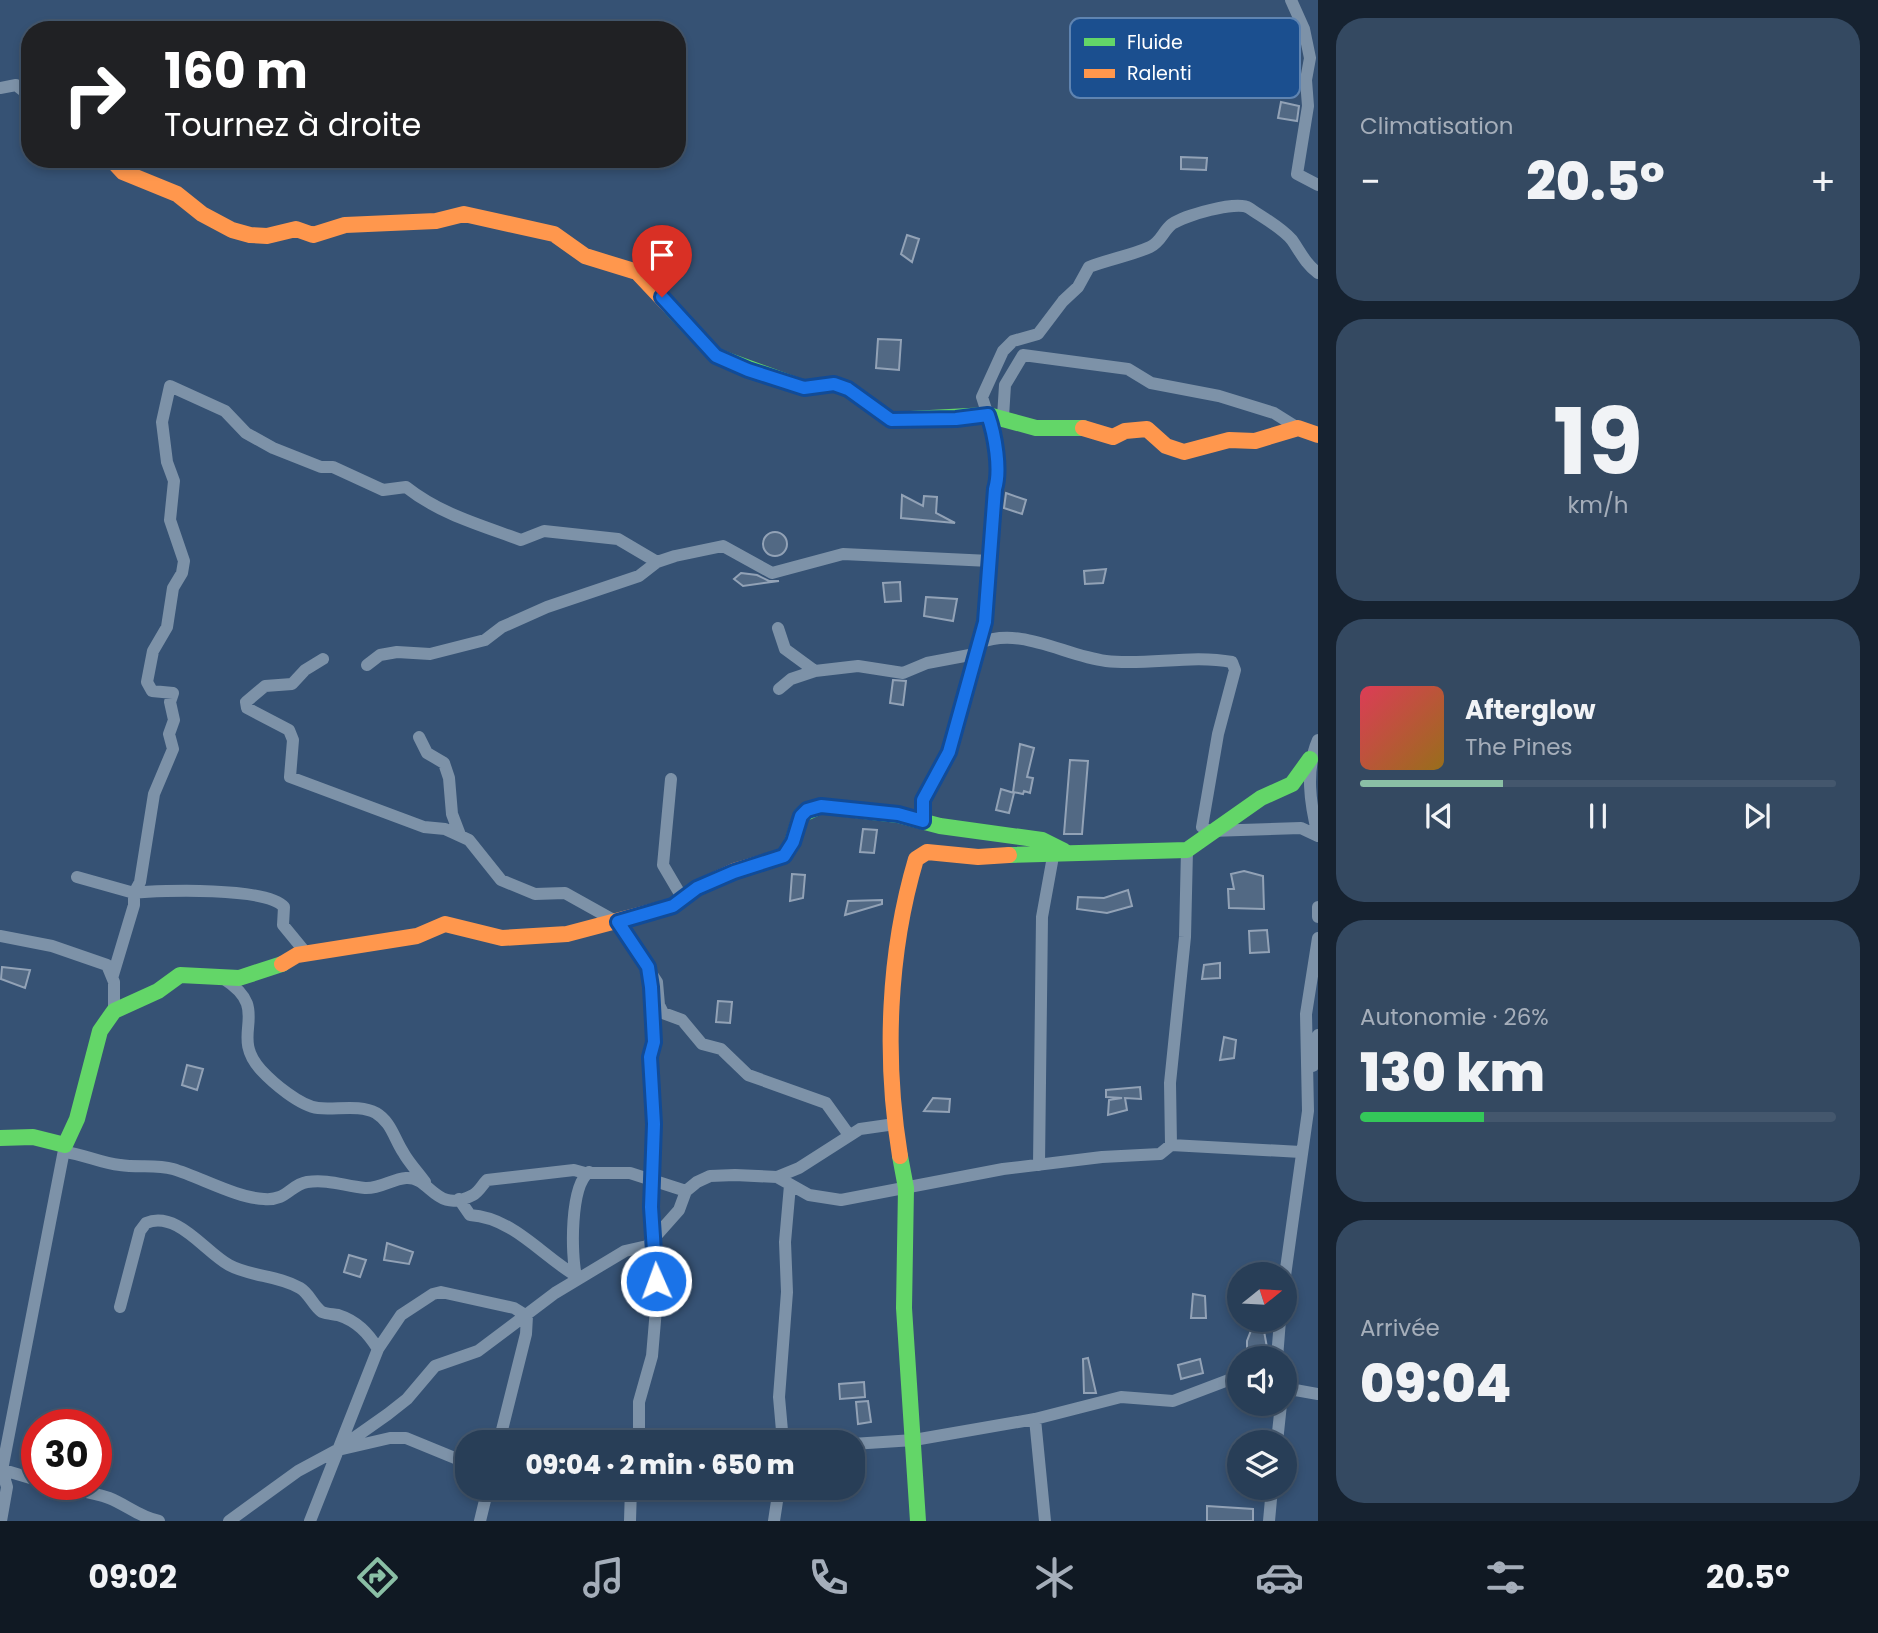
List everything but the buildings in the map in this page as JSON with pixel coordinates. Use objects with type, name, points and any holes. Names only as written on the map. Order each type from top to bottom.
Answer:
[{"type":"street","points":[[1291,0],[1299,18]]},
{"type":"street","points":[[1300,20],[1314,58],[1306,80],[1308,106],[1297,174],[1318,185]]},
{"type":"street","points":[[0,88],[16,85],[21,89]]},
{"type":"street","points":[[119,168],[123,172],[177,194],[202,215],[250,235],[267,236],[296,229],[313,235],[345,225],[436,220],[464,214],[554,234],[585,256],[638,272],[692,332],[727,362],[804,388],[834,384],[848,389],[891,420],[995,416],[1036,428],[1089,428],[1113,437],[1125,431],[1147,429],[1166,446],[1184,452],[1229,440],[1255,441],[1298,428]]},
{"type":"street","points":[[995,416],[983,405],[983,391],[1003,351],[1013,341],[1038,334],[1062,301],[1078,287],[1089,267],[1118,260],[1154,245],[1171,225],[1180,220],[1233,206],[1248,207],[1291,240],[1305,263],[1318,273]]},
{"type":"street","points":[[923,821],[923,800],[949,752],[983,630],[999,470],[995,416],[1005,385],[1023,355],[1128,369],[1151,383],[1219,396],[1274,413],[1298,428],[1318,435]]},
{"type":"street","points":[[114,1011],[113,975],[134,905],[134,893],[140,882],[154,794],[173,750],[169,734],[174,720],[170,702],[173,693],[152,691],[147,682],[153,651],[167,627],[173,588],[182,573],[184,561],[170,520],[174,481],[167,462],[162,422],[170,386],[225,411],[246,433],[273,448],[321,467],[333,467],[383,489],[406,487],[428,505],[521,540],[544,531],[618,539],[657,562]]},
{"type":"street","points":[[367,665],[380,655],[397,652],[430,654],[485,640],[502,627],[569,598],[597,592],[639,576],[657,562],[723,547],[772,573],[843,554],[990,561]]},
{"type":"street","points":[[778,628],[785,649],[815,671]]},
{"type":"street","points":[[983,630],[995,637],[1013,637],[1107,662],[1225,660],[1234,663],[1203,829],[1301,828],[1318,835]]},
{"type":"street","points":[[779,689],[791,679],[815,671],[858,666],[903,673],[977,648],[995,637]]},
{"type":"street","points":[[323,659],[305,670],[292,684],[265,686],[246,702],[249,709],[289,730],[293,740],[290,777],[424,827],[445,829],[460,835],[478,850],[501,880],[535,894],[558,891],[618,922],[657,982],[659,1005],[663,1013],[681,1020],[702,1044],[721,1049],[748,1075],[826,1103],[849,1135]]},
{"type":"street","points":[[419,737],[427,753],[444,762],[449,778],[452,814],[460,835]]},
{"type":"street","points":[[918,1521],[904,1308],[906,1188],[895,1124],[889,1062],[901,915],[916,859],[927,852],[978,857],[1059,851],[1187,850],[1210,831],[1261,798],[1292,784],[1310,759],[1318,740]]},
{"type":"street","points":[[1310,759],[1310,792],[1318,835]]},
{"type":"street","points":[[671,779],[663,865],[683,899]]},
{"type":"street","points":[[1,1521],[7,1487],[1,1469],[64,1148],[76,1119],[100,1031],[114,1011],[159,991],[180,975],[239,978],[251,976],[306,953],[350,949],[417,936],[446,924],[502,938],[538,933],[559,935],[618,922],[673,906],[697,888],[734,872],[784,856],[793,842],[801,816],[807,810],[821,806],[898,814],[923,821],[1042,840],[1059,851]]},
{"type":"street","points":[[1171,1145],[1170,1083],[1185,937],[1187,850]]},
{"type":"street","points":[[1039,1165],[1042,917],[1059,851]]},
{"type":"street","points":[[77,877],[134,893],[235,894],[278,902],[284,907],[283,925],[306,953]]},
{"type":"street","points":[[1318,907],[1318,917]]},
{"type":"street","points":[[0,936],[52,946],[107,965],[113,975]]},
{"type":"street","points":[[1287,1262],[1301,1152],[1313,1111],[1305,1049],[1306,1014],[1318,938]]},
{"type":"street","points":[[639,1430],[639,1402],[652,1356],[656,1309],[651,1179],[654,1124],[650,1057],[654,1042],[648,967]]},
{"type":"street","points":[[219,975],[246,996],[250,1013],[246,1045],[260,1068],[304,1104],[316,1108],[366,1110],[378,1114],[395,1133],[405,1155],[427,1186],[439,1198],[459,1199],[476,1194],[484,1183],[492,1179],[561,1169],[630,1173],[686,1191]]},
{"type":"street","points":[[1310,1084],[1318,1035]]},
{"type":"street","points":[[229,1521],[298,1471],[337,1450],[407,1399],[435,1366],[478,1351],[578,1277],[625,1251],[653,1241],[678,1210],[686,1191],[710,1177],[777,1177],[799,1168],[867,1126],[895,1124]]},
{"type":"street","points":[[0,1138],[33,1138],[114,1164],[175,1169],[258,1199],[284,1197],[304,1183],[326,1180],[365,1188],[414,1178],[427,1186]]},
{"type":"street","points":[[777,1177],[808,1195],[841,1200],[969,1174],[1102,1157],[1160,1154],[1171,1145],[1301,1152]]},
{"type":"street","points":[[578,1277],[573,1258],[576,1198],[580,1180],[589,1172]]},
{"type":"street","points":[[782,1430],[779,1397],[787,1292],[785,1242],[790,1185]]},
{"type":"street","points":[[459,1199],[470,1215],[495,1221],[532,1240],[558,1266],[578,1277]]},
{"type":"street","points":[[120,1307],[140,1231],[146,1223],[160,1221],[177,1227],[225,1263],[242,1272],[274,1278],[301,1288],[322,1311],[350,1320],[366,1331],[378,1349]]},
{"type":"street","points":[[310,1521],[378,1349],[401,1315],[437,1292],[514,1308],[527,1316]]},
{"type":"street","points":[[502,1430],[526,1334],[527,1316]]},
{"type":"street","points":[[865,1443],[914,1440],[1035,1419],[1121,1397],[1173,1401],[1227,1381]]},
{"type":"street","points":[[1297,1390],[1318,1394]]},
{"type":"street","points":[[1035,1419],[1045,1521]]},
{"type":"street","points":[[337,1450],[390,1438],[406,1438],[455,1458]]},
{"type":"street","points":[[1,1469],[21,1475]]},
{"type":"street","points":[[112,1500],[146,1519],[159,1521]]},
{"type":"street","points":[[480,1521],[485,1500]]},
{"type":"street","points":[[630,1521],[631,1500]]},
{"type":"street","points":[[774,1521],[777,1500]]},
{"type":"street","points":[[1269,1521],[1271,1500]]},
{"type":"traffic: fast","points":[[670,307],[716,356],[804,388],[834,384],[848,389],[891,420],[988,415],[1036,428],[1083,428]]},
{"type":"traffic: fast","points":[[1009,855],[1187,850],[1261,798],[1292,784],[1310,759]]},
{"type":"traffic: fast","points":[[791,846],[801,815],[821,806],[898,815],[940,826],[1042,840],[1064,851]]},
{"type":"traffic: fast","points":[[0,1138],[33,1137],[65,1145],[77,1119],[100,1031],[114,1011],[158,991],[180,975],[239,978],[282,964]]},
{"type":"traffic: fast","points":[[900,1156],[906,1188],[904,1308],[918,1521]]},
{"type":"traffic: slow","points":[[119,168],[123,172],[177,194],[202,214],[232,230],[250,235],[267,236],[296,229],[313,235],[345,225],[436,221],[464,214],[554,234],[585,256],[637,272],[670,307]]},
{"type":"traffic: slow","points":[[1083,428],[1113,437],[1125,431],[1147,429],[1166,446],[1184,452],[1229,440],[1255,441],[1298,428],[1318,435]]},
{"type":"traffic: slow","points":[[282,964],[297,955],[417,936],[445,924],[502,938],[567,934],[673,906],[697,888],[734,871],[784,856],[791,846]]},
{"type":"traffic: slow","points":[[900,1156],[892,1082],[892,1006],[899,931],[916,859],[927,852],[978,857],[1009,855]]},
{"type":"route","points":[[656,1281],[651,1207],[654,1124],[650,1057],[654,1042],[651,987],[648,967],[618,922],[673,906],[697,888],[734,872],[784,856],[793,842],[801,816],[807,810],[821,806],[898,814],[923,821],[923,800],[954,738],[985,622],[995,489],[999,478],[994,434],[988,415],[956,419],[891,420],[848,389],[834,384],[804,388],[748,370],[716,356],[662,297]]}]
